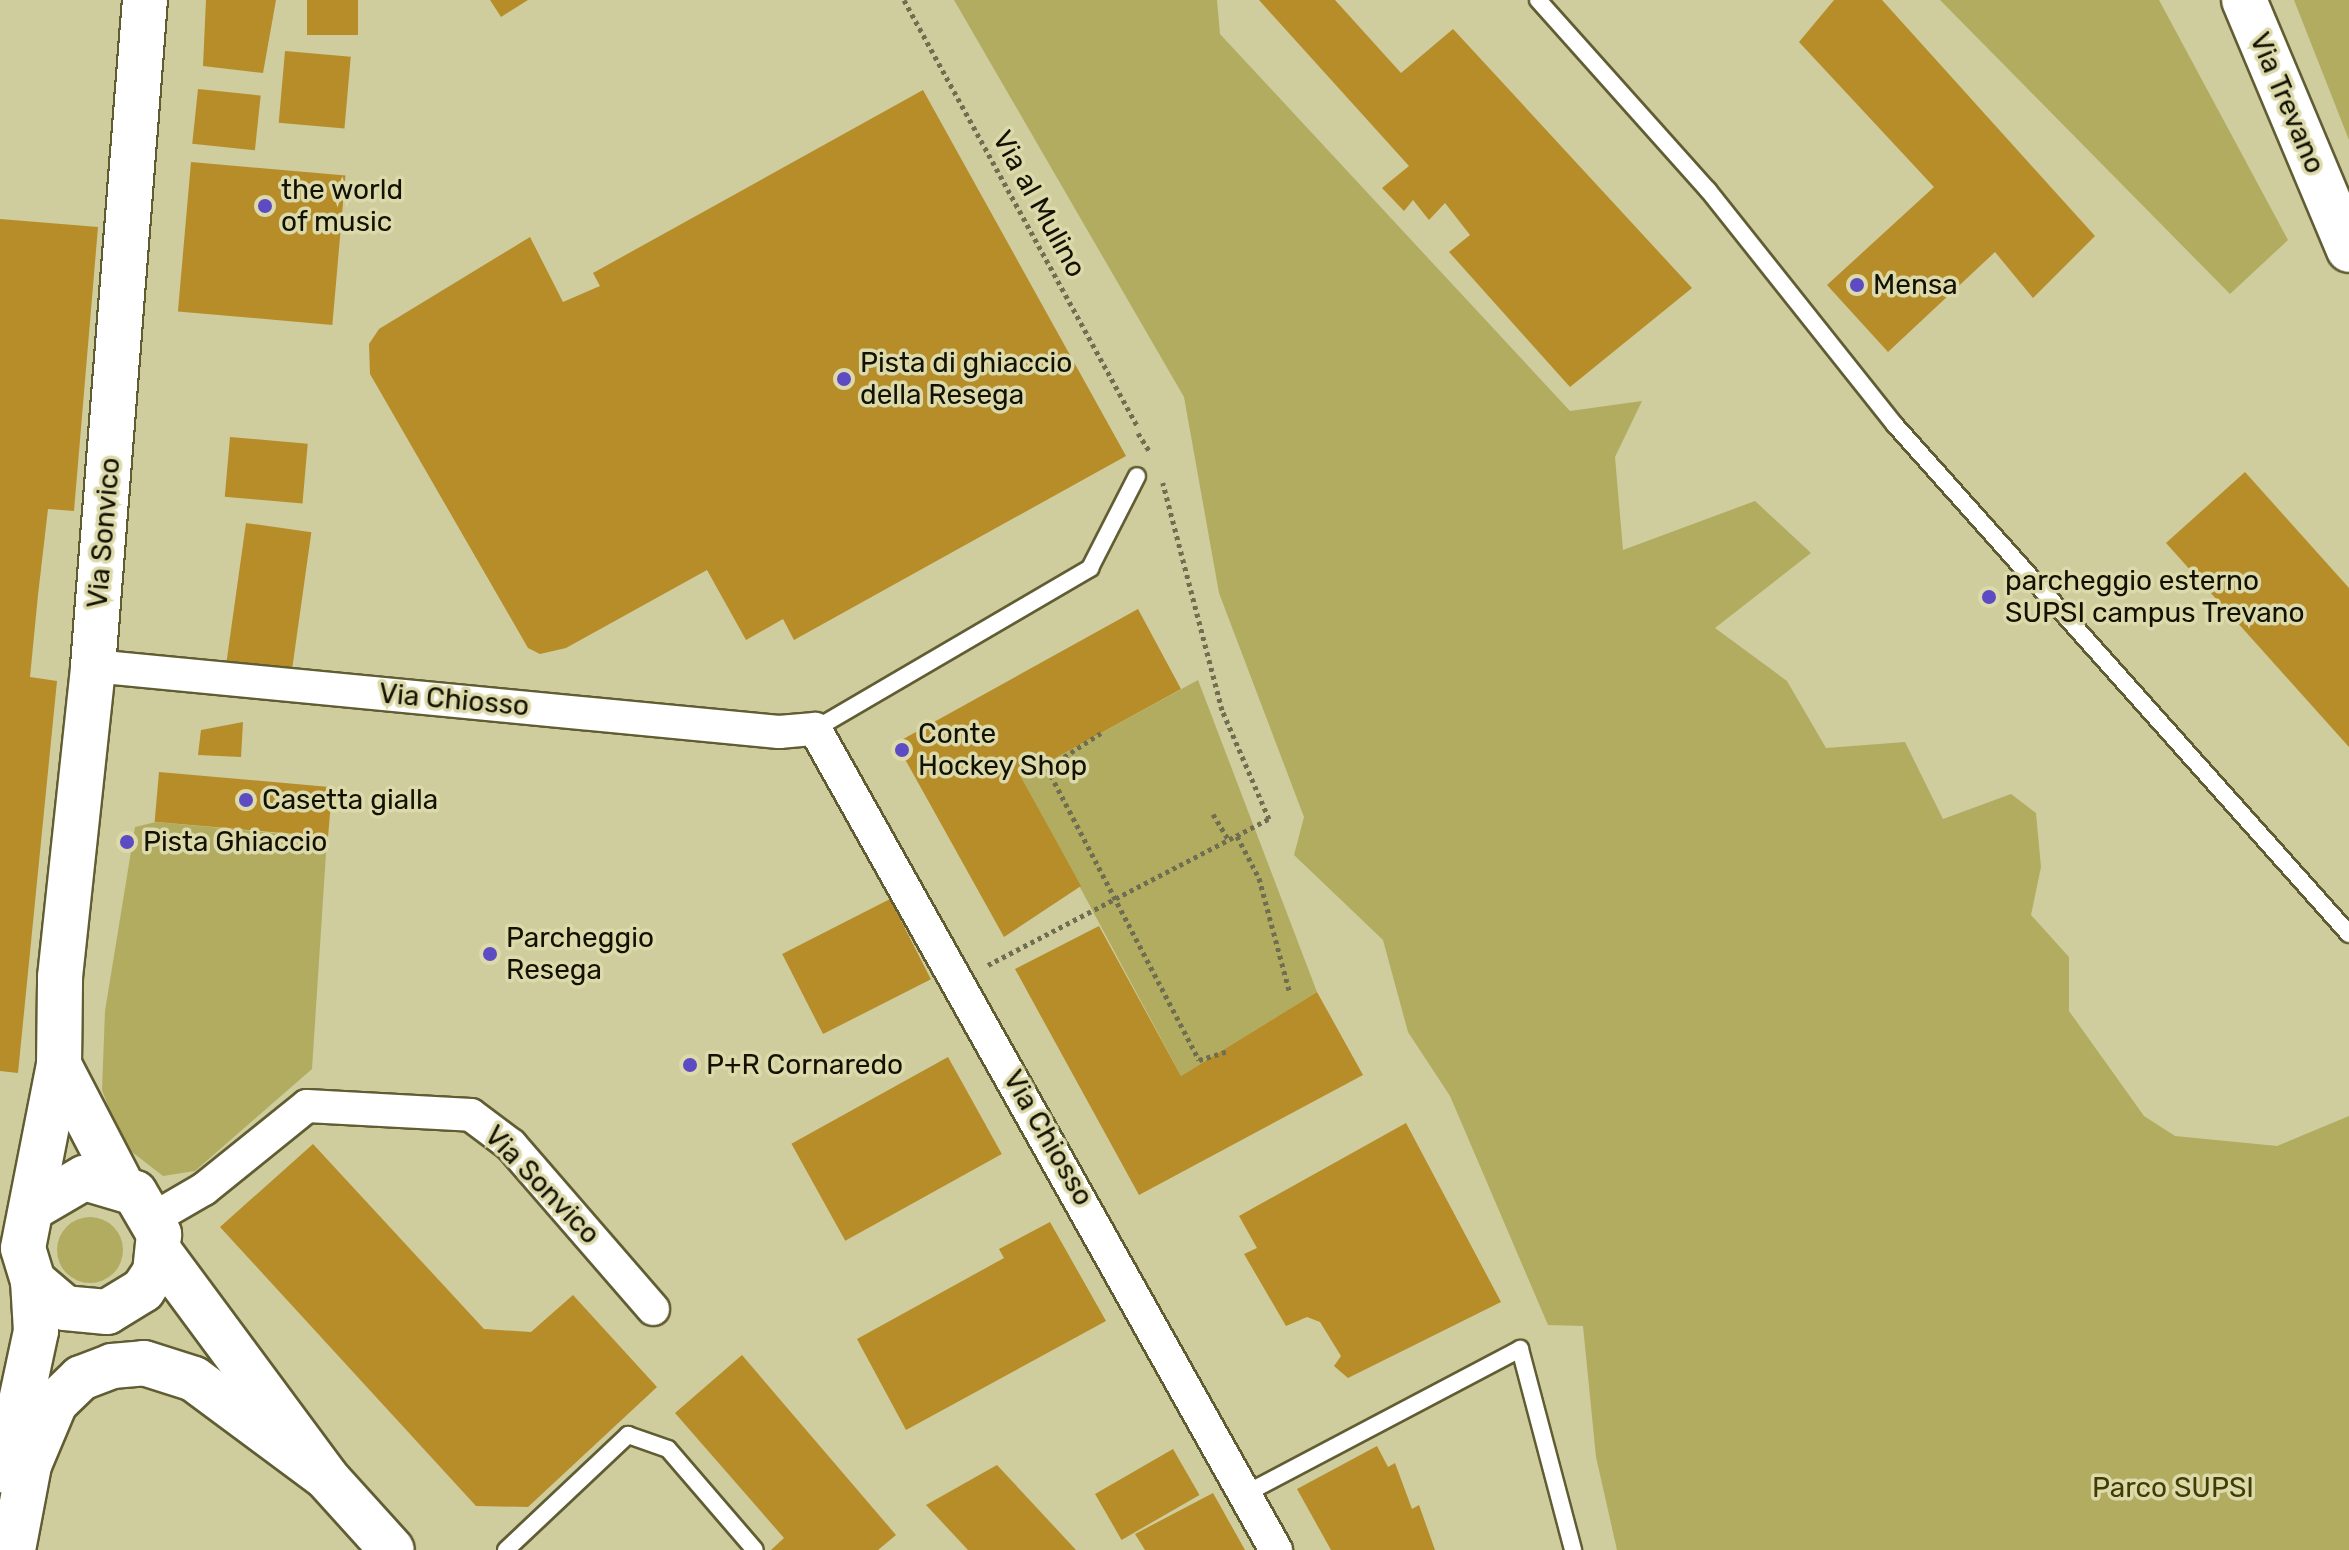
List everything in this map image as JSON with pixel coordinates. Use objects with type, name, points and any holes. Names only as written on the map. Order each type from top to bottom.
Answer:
[{"type":"main road","name":"Via Sonvico","points":[[36,1206],[59,1065],[60,977],[93,666],[145,0]]},
{"type":"main road","name":"Via Trevano","points":[[2244,0],[2349,250]]},
{"type":"main road","name":"Via Sonvico","points":[[59,1065],[121,1184]]},
{"type":"main road","points":[[0,1528],[10,1436],[36,1331],[33,1281],[23,1248],[36,1206],[84,1178],[121,1184],[326,1477],[392,1550]]},
{"type":"main road","points":[[33,1281],[65,1308],[107,1312],[143,1290],[157,1234]]},
{"type":"main road","points":[[13,1550],[29,1465],[55,1403],[81,1378],[112,1366],[144,1363],[194,1379],[326,1477]]},
{"type":"street","name":"Via Chiosso","points":[[93,666],[779,732],[815,729],[1276,1550]]},
{"type":"street","name":"Via Sonvico","points":[[157,1234],[204,1189],[307,1106],[458,1113],[495,1129],[653,1309]]},
{"type":"lane","points":[[1538,0],[1708,190],[1895,425],[2349,934]]},
{"type":"lane","name":"Via Chiosso","points":[[815,729],[1090,568],[1137,476]]},
{"type":"lane","points":[[1245,1494],[1520,1349],[1573,1550]]},
{"type":"lane","points":[[506,1550],[628,1435],[668,1449],[755,1550]]},
{"type":"path","name":"Via al Mulino","points":[[904,0],[1156,463]]},
{"type":"path","points":[[958,980],[1269,819],[1222,710],[1161,477]]},
{"type":"path","points":[[1101,733],[1046,766],[1120,897],[1199,1060],[1228,1051]]},
{"type":"path","points":[[1213,814],[1229,841]]},
{"type":"path","points":[[1237,836],[1259,878],[1289,990]]},
{"type":"green space","name":"Parco SUPSI","points":[[954,0],[1217,0],[1220,34],[1570,411],[1642,401],[1615,457],[1623,550],[1755,501],[1811,553],[1715,628],[1787,681],[1826,748],[1905,742],[1943,819],[2011,794],[2036,813],[2041,867],[2031,915],[2069,957],[2069,1011],[2144,1116],[2175,1136],[2277,1146],[2349,1116],[2349,1550],[1617,1550],[1596,1457],[1583,1326],[1548,1325],[1450,1096],[1408,1032],[1383,940],[1294,855],[1304,817],[1219,593],[1184,397]]},
{"type":"green space","points":[[1940,0],[2159,0],[2288,240],[2230,294]]},
{"type":"green space","points":[[2294,0],[2349,0],[2349,140]]},
{"type":"green space","points":[[1198,680],[1317,992],[1181,1076],[1021,777]]},
{"type":"green space","points":[[156,822],[327,838],[312,1069],[195,1171],[163,1176],[123,1145],[102,1090],[105,1011],[135,827]]},
{"type":"green space","points":[[84,1217],[96,1217],[108,1222],[118,1232],[123,1250],[121,1263],[108,1278],[96,1283],[84,1283],[72,1278],[62,1268],[57,1256],[57,1244],[62,1232],[72,1222]]},
{"type":"building","points":[[206,0],[276,0],[263,73],[203,66]]},
{"type":"building","points":[[307,0],[358,0],[358,35],[307,35]]},
{"type":"building","points":[[490,0],[528,0],[501,17]]},
{"type":"building","points":[[1259,0],[1335,0],[1401,73],[1453,29],[1692,288],[1570,387],[1449,252],[1470,235],[1445,203],[1429,220],[1413,200],[1404,211],[1382,188],[1409,166]]},
{"type":"building","points":[[1834,0],[1882,0],[2095,236],[2033,298],[1995,252],[1888,352],[1827,285],[1934,187],[1799,42]]},
{"type":"building","points":[[285,51],[351,57],[344,128],[279,123]]},
{"type":"building","points":[[198,89],[261,96],[255,150],[192,144]]},
{"type":"building","name":"Pista di ghiaccio della Resega","points":[[923,90],[1126,456],[794,640],[783,619],[746,640],[707,570],[566,648],[540,654],[528,648],[370,374],[369,344],[379,329],[530,237],[563,302],[600,286],[593,273]]},
{"type":"building","points":[[191,162],[345,176],[332,325],[178,311]]},
{"type":"building","points":[[0,219],[98,227],[74,511],[48,509],[30,677],[57,681],[18,1073],[0,1071]]},
{"type":"building","points":[[230,437],[308,444],[302,504],[225,497]]},
{"type":"building","points":[[2245,472],[2349,588],[2349,747],[2166,543]]},
{"type":"building","points":[[246,523],[311,532],[292,671],[227,662]]},
{"type":"building","points":[[1138,609],[1181,689],[1021,777],[1081,886],[1004,937],[896,743]]},
{"type":"building","points":[[243,722],[241,757],[198,755],[201,730]]},
{"type":"building","points":[[159,772],[332,787],[328,837],[155,822]]},
{"type":"building","points":[[890,899],[931,979],[823,1034],[782,954]]},
{"type":"building","points":[[1099,926],[1181,1076],[1317,992],[1363,1075],[1139,1195],[1015,969]]},
{"type":"building","points":[[948,1057],[1002,1154],[845,1241],[791,1144]]},
{"type":"building","points":[[1406,1123],[1501,1302],[1348,1378],[1334,1366],[1341,1356],[1320,1322],[1307,1317],[1286,1326],[1244,1254],[1257,1248],[1239,1216]]},
{"type":"building","points":[[313,1144],[484,1329],[531,1332],[573,1295],[657,1387],[528,1507],[476,1506],[220,1227]]},
{"type":"building","points":[[1050,1222],[1106,1321],[906,1430],[857,1339],[1004,1258],[999,1249]]},
{"type":"building","points":[[742,1355],[896,1535],[878,1550],[771,1550],[784,1538],[675,1413]]},
{"type":"building","points":[[1377,1446],[1388,1467],[1395,1463],[1412,1509],[1419,1505],[1435,1550],[1331,1550],[1297,1489]]},
{"type":"building","points":[[1173,1449],[1200,1495],[1122,1540],[1095,1494]]},
{"type":"building","points":[[997,1465],[1076,1550],[968,1550],[926,1505]]},
{"type":"building","points":[[1213,1493],[1245,1550],[1145,1550],[1135,1534]]},
{"type":"place","name":"the world of music","points":[[265,206]]},
{"type":"place","name":"Mensa","points":[[1857,285]]},
{"type":"place","name":"Pista di ghiaccio della Resega","points":[[844,379]]},
{"type":"place","name":"parcheggio esterno SUPSI campus Trevano","points":[[1989,597]]},
{"type":"place","name":"Conte Hockey Shop","points":[[902,750]]},
{"type":"place","name":"Casetta gialla","points":[[246,800]]},
{"type":"place","name":"Pista Ghiaccio","points":[[127,842]]},
{"type":"place","name":"Parcheggio Resega","points":[[490,954]]},
{"type":"place","name":"P+R Cornaredo","points":[[690,1065]]}]
